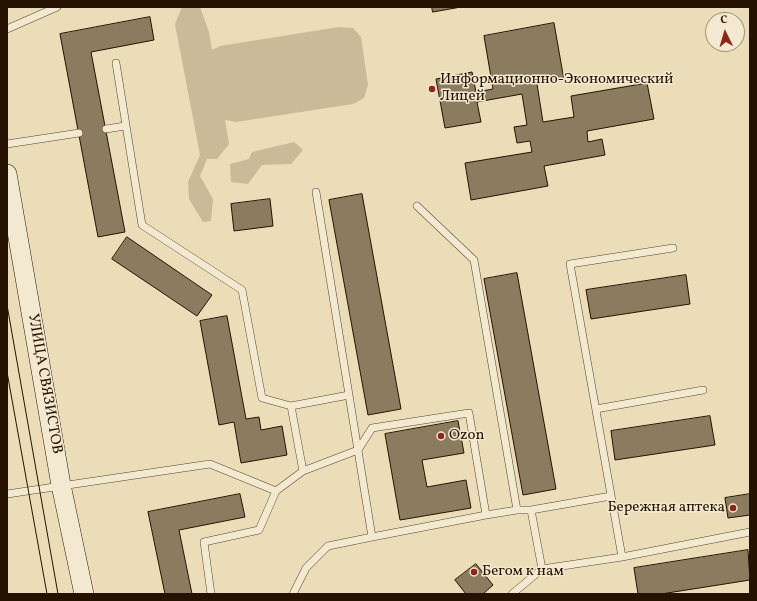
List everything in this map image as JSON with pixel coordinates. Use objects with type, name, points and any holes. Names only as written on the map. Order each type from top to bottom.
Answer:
[{"type":"main road","name":"УЛИЦА СВЯЗИСТОВ","points":[[7,174],[61,485],[84,594]]},
{"type":"lane","points":[[7,29],[57,7]]},
{"type":"lane","points":[[116,63],[142,225],[242,290],[262,398],[291,406],[349,395]]},
{"type":"lane","points":[[106,129],[125,126]]},
{"type":"lane","points":[[7,144],[79,133]]},
{"type":"lane","points":[[316,192],[372,537]]},
{"type":"lane","points":[[417,206],[474,260],[517,510]]},
{"type":"lane","points":[[622,557],[570,264],[673,248]]},
{"type":"lane","points":[[596,409],[703,390]]},
{"type":"lane","points":[[291,406],[303,471]]},
{"type":"lane","points":[[211,594],[204,542],[259,530],[276,491],[303,471],[358,450],[372,428],[469,413],[486,515]]},
{"type":"lane","points":[[7,494],[210,464],[276,491]]},
{"type":"lane","points":[[293,594],[306,568],[328,546],[486,515],[517,510],[531,510],[611,496]]},
{"type":"lane","points":[[531,510],[542,569]]},
{"type":"lane","points":[[512,594],[542,569],[622,557],[750,532]]},
{"type":"shaded area","points":[[182,7],[200,7],[209,32],[212,50],[220,46],[339,27],[353,28],[361,37],[368,85],[364,98],[353,104],[236,122],[225,120],[229,144],[217,159],[207,159],[200,176],[213,199],[211,221],[203,222],[189,199],[188,182],[200,155],[175,24]]},
{"type":"shaded area","points":[[294,142],[303,150],[291,164],[262,165],[248,184],[231,182],[230,164],[249,159],[252,152]]},
{"type":"building","points":[[432,7],[461,7],[433,12]]},
{"type":"building","points":[[150,17],[154,40],[91,52],[125,232],[98,237],[60,34]]},
{"type":"building","points":[[554,23],[564,80],[537,84],[543,122],[574,117],[571,96],[647,83],[654,119],[587,131],[588,142],[602,139],[605,155],[544,166],[548,186],[471,200],[465,163],[532,152],[530,141],[517,143],[514,127],[527,125],[522,94],[477,102],[481,122],[445,128],[436,79],[472,72],[476,92],[493,89],[484,36]]},
{"type":"building","points":[[362,194],[401,409],[368,415],[329,200]]},
{"type":"building","points":[[270,199],[273,226],[234,231],[231,204]]},
{"type":"building","points":[[127,237],[212,295],[197,316],[112,259]]},
{"type":"building","points":[[517,273],[556,489],[523,495],[484,279]]},
{"type":"building","points":[[686,275],[690,304],[591,319],[586,290]]},
{"type":"building","points":[[227,316],[246,419],[259,417],[261,430],[282,426],[287,455],[241,463],[234,422],[219,425],[200,321]]},
{"type":"building","points":[[710,416],[715,445],[615,460],[611,431]]},
{"type":"building","points":[[458,421],[464,453],[422,460],[427,487],[466,480],[471,508],[400,520],[385,434]]},
{"type":"building","points":[[240,494],[245,517],[179,530],[192,594],[165,594],[148,512]]},
{"type":"building","points":[[750,494],[750,515],[728,518],[725,498]]},
{"type":"building","points":[[748,550],[750,580],[661,594],[638,594],[634,568]]},
{"type":"building","name":"Бегом к нам","points":[[476,564],[493,585],[483,594],[466,594],[455,580]]},
{"type":"tram line","points":[[7,305],[58,594]]},
{"type":"tram line","points":[[7,372],[47,594]]},
{"type":"place","name":"Информационно-Экономический Лицей","points":[[432,89]]},
{"type":"place","name":"Ozon","points":[[441,436]]},
{"type":"place","name":"Бережная аптека","points":[[733,508]]},
{"type":"place","name":"Бегом к нам","points":[[474,572]]}]
